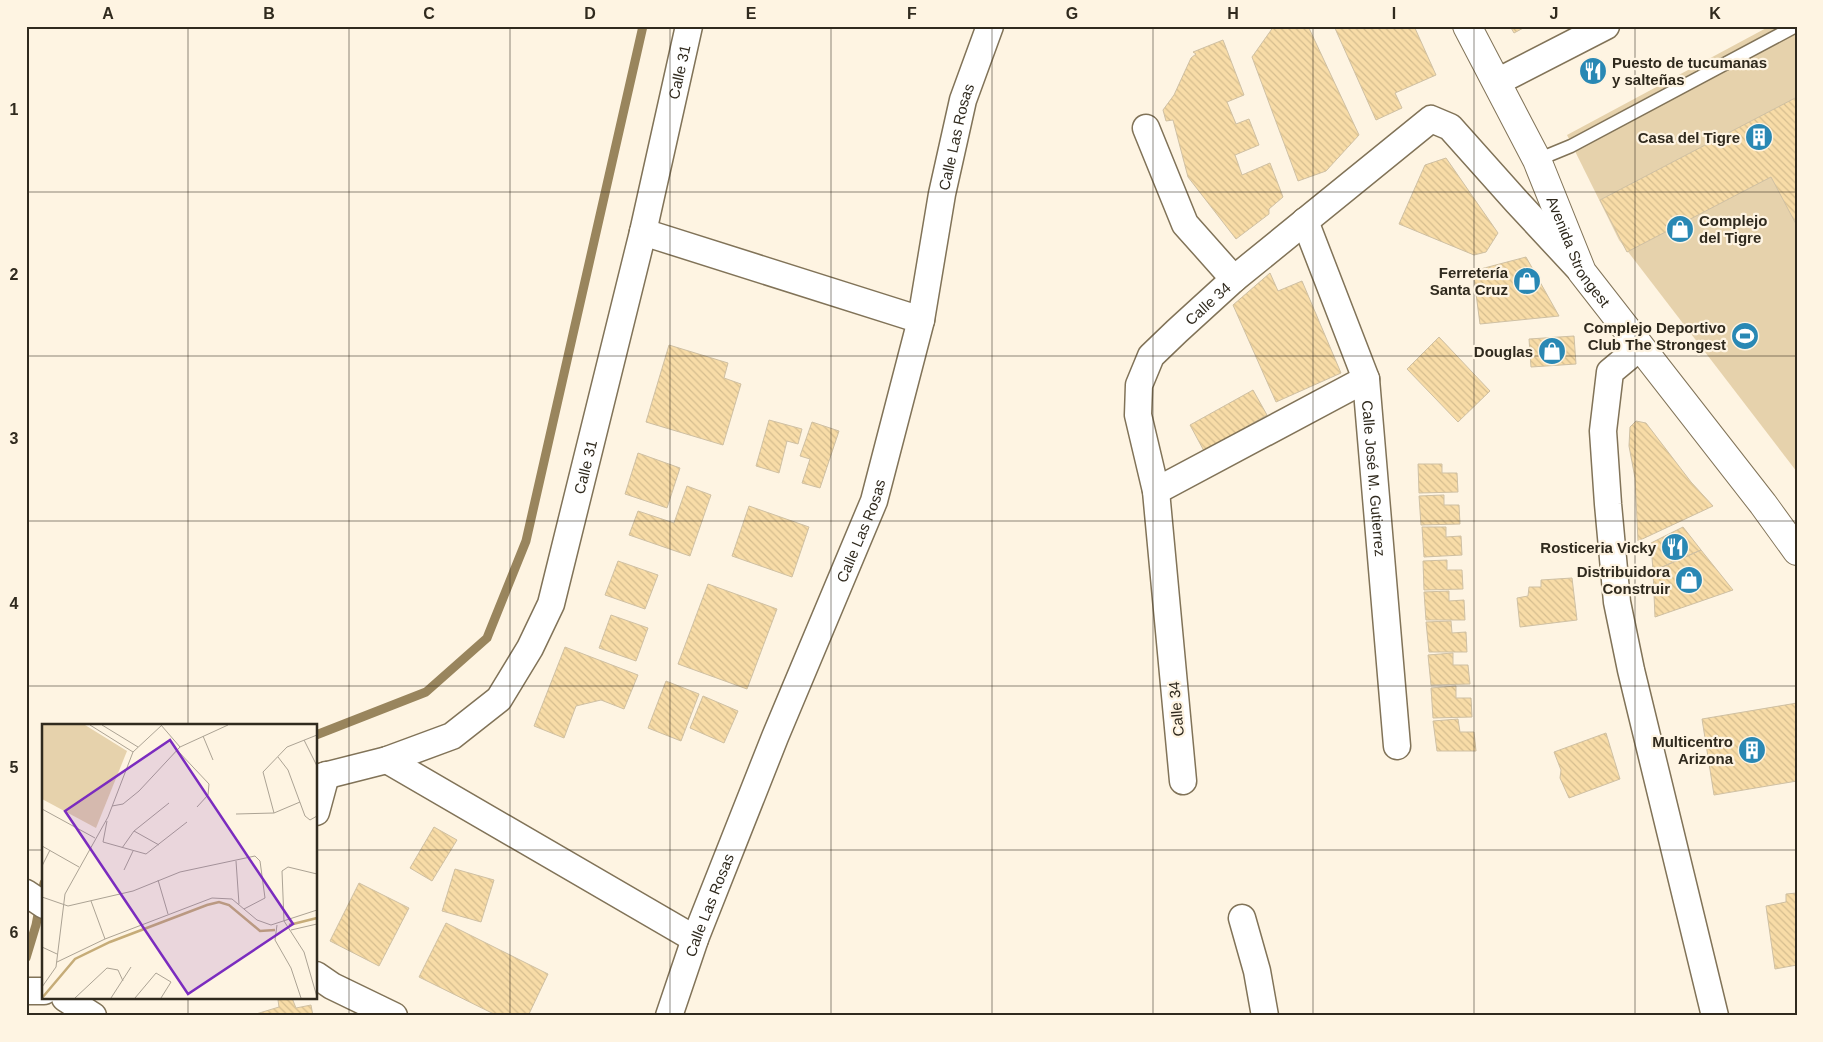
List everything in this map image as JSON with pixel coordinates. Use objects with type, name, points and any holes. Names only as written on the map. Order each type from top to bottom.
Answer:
[{"type":"main road","name":"Avenida Strongest","points":[[1467,26],[1537,160],[1582,272],[1797,551]]},
{"type":"street","name":"Calle 31","points":[[321,776],[387,760],[452,736],[499,699],[534,639],[551,604],[643,232],[689,26]]},
{"type":"street","name":"Calle Las Rosas","points":[[669,1016],[694,939],[775,737],[874,501],[921,320],[942,194],[962,100],[990,26]]},
{"type":"street","points":[[1497,82],[1606,26]]},
{"type":"street","name":"Calle 34","points":[[1183,781],[1156,490],[1138,415],[1139,385],[1151,356],[1176,330],[1234,279],[1431,119],[1450,127],[1582,272]]},
{"type":"street","points":[[1146,128],[1185,224],[1234,279]]},
{"type":"street","name":"Calle José M. Gutierrez","points":[[1305,221],[1366,379],[1396,746]]},
{"type":"street","points":[[643,232],[921,320]]},
{"type":"street","points":[[1640,347],[1610,372],[1603,431],[1617,602],[1631,670],[1715,1016]]},
{"type":"street","points":[[1156,490],[1366,379]]},
{"type":"street","points":[[387,760],[694,939]]},
{"type":"street","points":[[318,798],[321,776]]},
{"type":"street","points":[[1242,918],[1257,970],[1265,1016]]},
{"type":"street","points":[[318,976],[332,986],[394,1016]]},
{"type":"street","points":[[50,1000],[57,1016]]},
{"type":"street","points":[[60,1000],[93,1016]]},
{"type":"lane","points":[[1537,160],[1571,146],[1796,26]]},
{"type":"shaded area","name":"Complejo Deportivo Club The Strongest","points":[[1770,26],[1797,26],[1797,472],[1619,240],[1567,135]]},
{"type":"building","points":[[1274,26],[1308,26],[1359,135],[1326,171],[1298,181],[1252,57]]},
{"type":"building","points":[[1334,26],[1414,26],[1436,75],[1395,93],[1402,108],[1376,120]]},
{"type":"building","points":[[1510,26],[1527,26],[1514,33]]},
{"type":"building","points":[[1223,40],[1244,95],[1227,102],[1236,124],[1249,119],[1259,145],[1235,155],[1242,175],[1270,163],[1283,197],[1269,209],[1269,214],[1236,239],[1188,177],[1173,120],[1166,121],[1163,110],[1174,95],[1191,58],[1196,54],[1193,52]]},
{"type":"building","name":"Casa del Tigre","points":[[1797,97],[1797,226],[1771,177],[1627,252],[1600,200]]},
{"type":"building","points":[[1446,158],[1498,233],[1486,252],[1474,255],[1399,224],[1425,165]]},
{"type":"building","points":[[1526,257],[1559,316],[1480,324],[1473,271]]},
{"type":"building","points":[[1270,273],[1278,291],[1302,281],[1341,373],[1276,402],[1233,305]]},
{"type":"building","name":"Douglas","points":[[1574,336],[1576,364],[1531,367],[1529,339]]},
{"type":"building","points":[[1439,337],[1490,391],[1458,422],[1407,369]]},
{"type":"building","points":[[669,345],[728,363],[724,378],[741,384],[723,445],[646,422]]},
{"type":"building","points":[[1253,390],[1267,415],[1204,451],[1190,425]]},
{"type":"building","points":[[769,420],[802,429],[798,444],[787,441],[779,473],[756,466]]},
{"type":"building","points":[[1636,421],[1646,423],[1691,482],[1713,506],[1638,541],[1635,478],[1629,446],[1630,427]]},
{"type":"building","points":[[812,422],[839,431],[820,488],[802,483],[810,459],[800,456]]},
{"type":"building","points":[[638,453],[680,468],[667,508],[625,494]]},
{"type":"building","points":[[1418,464],[1442,464],[1442,473],[1457,473],[1458,492],[1419,493]]},
{"type":"building","points":[[687,486],[711,495],[690,556],[629,535],[638,511],[674,523]]},
{"type":"building","points":[[1444,495],[1444,505],[1459,505],[1460,524],[1421,525],[1419,496]]},
{"type":"building","points":[[749,506],[809,527],[792,577],[732,556]]},
{"type":"building","points":[[1422,527],[1446,527],[1446,537],[1461,536],[1462,555],[1424,557]]},
{"type":"building","name":"Rosticeria Vicky","points":[[1683,527],[1701,550],[1653,571],[1651,543]]},
{"type":"building","name":"Distribuidora Construir","points":[[1701,550],[1733,590],[1655,617],[1653,571]]},
{"type":"building","points":[[1447,560],[1447,570],[1462,570],[1463,589],[1424,590],[1423,561]]},
{"type":"building","points":[[618,561],[658,575],[645,609],[605,595]]},
{"type":"building","points":[[1572,578],[1577,620],[1520,627],[1517,598],[1528,596],[1529,587],[1541,587],[1541,580]]},
{"type":"building","points":[[708,584],[777,609],[747,689],[678,664]]},
{"type":"building","points":[[1449,591],[1449,601],[1464,600],[1465,620],[1426,620],[1424,592]]},
{"type":"building","points":[[611,615],[648,628],[636,661],[599,648]]},
{"type":"building","points":[[1451,621],[1452,633],[1466,632],[1467,652],[1429,652],[1426,622]]},
{"type":"building","points":[[565,647],[638,675],[624,709],[601,700],[576,706],[564,738],[534,726]]},
{"type":"building","points":[[1453,653],[1453,665],[1468,665],[1470,684],[1431,685],[1428,655]]},
{"type":"building","points":[[666,681],[699,694],[681,741],[648,728]]},
{"type":"building","points":[[1456,686],[1456,698],[1471,698],[1472,717],[1433,718],[1431,688]]},
{"type":"building","points":[[703,696],[738,711],[724,743],[690,728]]},
{"type":"building","name":"Multicentro Arizona","points":[[1797,703],[1797,781],[1714,795],[1702,719]]},
{"type":"building","points":[[1458,719],[1460,732],[1474,732],[1476,751],[1437,751],[1433,721]]},
{"type":"building","points":[[1606,733],[1620,779],[1569,798],[1560,778],[1561,770],[1554,752]]},
{"type":"building","points":[[434,827],[457,840],[432,881],[410,868]]},
{"type":"building","points":[[455,869],[494,880],[481,922],[442,911]]},
{"type":"building","points":[[359,883],[409,908],[379,966],[330,941]]},
{"type":"building","points":[[1797,893],[1797,965],[1775,969],[1766,906],[1786,902],[1786,894]]},
{"type":"building","points":[[446,923],[548,974],[528,1016],[498,1016],[419,977]]},
{"type":"building","points":[[278,1000],[293,1000],[296,1008],[311,1005],[313,1016],[256,1016],[256,1014],[279,1007]]},
{"type":"waterway","points":[[318,734],[426,692],[487,638],[526,541],[643,26]]},
{"type":"waterway","points":[[26,958],[36,925],[42,894]]},
{"type":"place","name":"Puesto de tucumanas y salteñas","points":[[1593,71]]},
{"type":"place","name":"Casa del Tigre","points":[[1759,137]]},
{"type":"place","name":"Complejo del Tigre","points":[[1680,229]]},
{"type":"place","name":"Ferretería Santa Cruz","points":[[1527,281]]},
{"type":"place","name":"Complejo Deportivo Club The Strongest","points":[[1745,336]]},
{"type":"place","name":"Douglas","points":[[1552,351]]},
{"type":"place","name":"Rosticeria Vicky","points":[[1675,547]]},
{"type":"place","name":"Distribuidora Construir","points":[[1689,580]]},
{"type":"place","name":"Multicentro Arizona","points":[[1752,750]]}]
